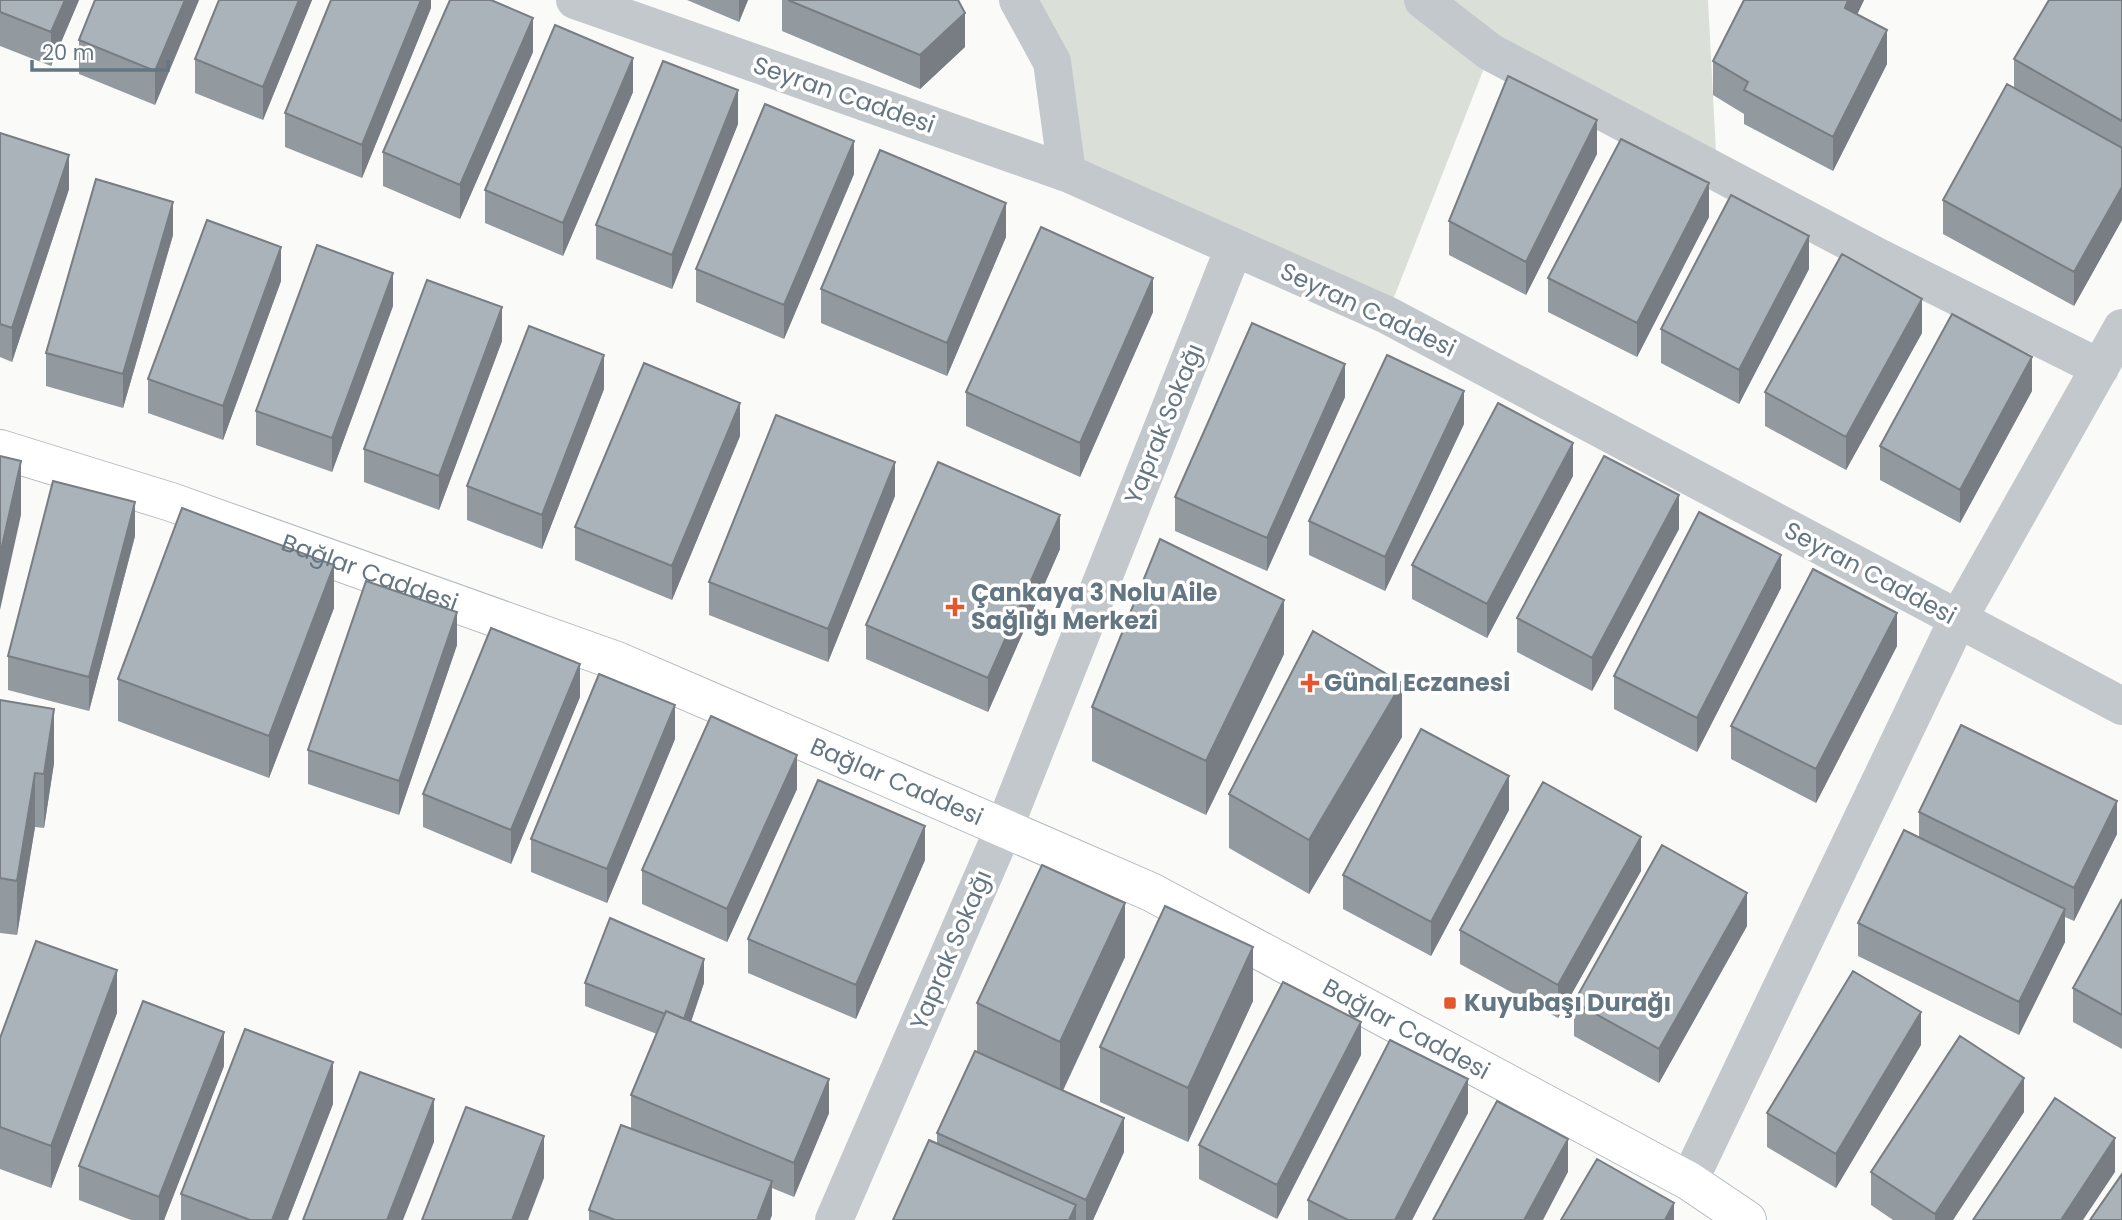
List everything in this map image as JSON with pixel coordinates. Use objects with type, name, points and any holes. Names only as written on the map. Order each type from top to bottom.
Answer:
[{"type":"main road","name":"Bağlar Caddesi","points":[[0,449],[171,502],[617,661],[1151,892],[1689,1181],[1747,1220]]},
{"type":"street","name":"Seyran Caddesi","points":[[575,0],[1067,173],[1387,315],[2122,706]]},
{"type":"street","points":[[1018,0],[1052,61],[1067,173]]},
{"type":"street","points":[[1423,0],[1490,52],[1878,257],[2100,368]]},
{"type":"street","name":"Yaprak Sokağı","points":[[834,1220],[1004,828],[1234,248]]},
{"type":"street","points":[[1689,1181],[1958,621],[2122,328]]},
{"type":"shaded area","points":[[1018,0],[1708,0],[1717,172],[1490,53],[1387,315],[1067,173]]},
{"type":"building","points":[[0,0],[65,0],[51,32],[0,12]]},
{"type":"building","points":[[95,0],[185,0],[155,71],[79,40]]},
{"type":"building","points":[[219,0],[299,0],[263,87],[195,59]]},
{"type":"building","points":[[331,0],[421,0],[362,145],[285,113]]},
{"type":"building","points":[[450,0],[491,0],[533,18],[460,185],[383,152]]},
{"type":"building","points":[[788,0],[958,0],[965,13],[920,55]]},
{"type":"building","points":[[1744,0],[1848,0],[1845,8],[1887,30],[1833,137],[1744,90],[1748,82],[1713,61]]},
{"type":"building","points":[[2049,0],[2122,0],[2122,121],[2014,59]]},
{"type":"building","points":[[555,25],[633,58],[563,223],[485,190]]},
{"type":"building","points":[[663,61],[738,90],[672,255],[596,225]]},
{"type":"building","points":[[1508,76],[1597,120],[1526,262],[1449,221]]},
{"type":"building","points":[[2007,84],[2122,148],[2122,187],[2074,272],[1943,200]]},
{"type":"building","points":[[765,104],[854,141],[784,305],[696,269]]},
{"type":"building","points":[[0,133],[69,155],[12,328],[0,324]]},
{"type":"building","points":[[1621,139],[1709,183],[1637,323],[1548,278]]},
{"type":"building","points":[[880,150],[1006,203],[947,343],[821,289]]},
{"type":"building","points":[[96,179],[173,202],[123,374],[46,353]]},
{"type":"building","points":[[1731,195],[1809,236],[1739,370],[1661,329]]},
{"type":"building","points":[[207,220],[281,247],[223,406],[148,379]]},
{"type":"building","points":[[1041,227],[1153,278],[1080,443],[966,392]]},
{"type":"building","points":[[317,245],[393,273],[332,438],[256,411]]},
{"type":"building","points":[[1842,254],[1922,299],[1846,437],[1765,392]]},
{"type":"building","points":[[427,280],[502,307],[439,476],[364,449]]},
{"type":"building","points":[[1952,314],[2032,357],[1960,490],[1880,446]]},
{"type":"building","points":[[1252,323],[1345,364],[1267,538],[1175,497]]},
{"type":"building","points":[[529,326],[604,355],[542,515],[467,486]]},
{"type":"building","points":[[1387,355],[1464,391],[1385,557],[1309,521]]},
{"type":"building","points":[[644,363],[740,403],[672,566],[575,527]]},
{"type":"building","points":[[1498,403],[1573,443],[1487,604],[1412,565]]},
{"type":"building","points":[[776,415],[895,462],[828,629],[709,582]]},
{"type":"building","points":[[0,456],[21,461],[0,555]]},
{"type":"building","points":[[1604,456],[1679,495],[1592,658],[1517,618]]},
{"type":"building","points":[[938,462],[1060,515],[988,678],[866,625]]},
{"type":"building","points":[[53,481],[135,502],[89,677],[8,656]]},
{"type":"building","points":[[182,508],[334,565],[269,736],[118,679]]},
{"type":"building","points":[[1699,512],[1781,555],[1697,718],[1614,676]]},
{"type":"building","points":[[1160,539],[1284,600],[1206,761],[1092,707]]},
{"type":"building","points":[[1813,569],[1897,613],[1816,769],[1731,726]]},
{"type":"building","points":[[366,581],[457,612],[399,781],[308,750]]},
{"type":"building","points":[[491,628],[580,664],[511,830],[423,794]]},
{"type":"building","points":[[1313,631],[1402,683],[1309,840],[1229,794]]},
{"type":"building","points":[[599,674],[675,705],[607,869],[531,839]]},
{"type":"building","points":[[0,700],[54,709],[44,774],[35,773],[17,881],[0,878]]},
{"type":"building","points":[[711,716],[797,755],[727,909],[642,870]]},
{"type":"building","points":[[1961,725],[2117,801],[2074,888],[1919,812]]},
{"type":"building","points":[[1421,729],[1509,776],[1431,922],[1343,875]]},
{"type":"building","points":[[818,780],[925,826],[856,985],[748,939]]},
{"type":"building","points":[[1543,782],[1641,837],[1558,985],[1460,930]]},
{"type":"building","points":[[1904,830],[2065,909],[2019,1002],[1858,923]]},
{"type":"building","points":[[1662,845],[1747,893],[1659,1049],[1574,1002]]},
{"type":"building","points":[[1042,865],[1125,903],[1060,1042],[977,1003]]},
{"type":"building","points":[[2122,899],[2122,1015],[2073,988]]},
{"type":"building","points":[[1165,906],[1253,947],[1188,1088],[1100,1047]]},
{"type":"building","points":[[610,918],[704,959],[684,1019],[585,983]]},
{"type":"building","points":[[36,941],[117,970],[51,1146],[0,1127],[0,1038]]},
{"type":"building","points":[[1853,971],[1921,1012],[1836,1154],[1767,1113]]},
{"type":"building","points":[[1283,982],[1361,1022],[1277,1185],[1199,1145]]},
{"type":"building","points":[[143,1001],[224,1032],[159,1197],[79,1166]]},
{"type":"building","points":[[666,1011],[829,1079],[794,1163],[631,1095]]},
{"type":"building","points":[[245,1029],[333,1062],[272,1220],[250,1220],[181,1194]]},
{"type":"building","points":[[1960,1036],[2024,1078],[1935,1214],[1871,1172]]},
{"type":"building","points":[[1390,1040],[1468,1079],[1395,1220],[1348,1220],[1308,1200]]},
{"type":"building","points":[[975,1051],[1124,1118],[1086,1200],[937,1133]]},
{"type":"building","points":[[360,1072],[434,1099],[387,1220],[303,1220]]},
{"type":"building","points":[[2055,1098],[2115,1138],[2061,1220],[1973,1220]]},
{"type":"building","points":[[1497,1101],[1568,1139],[1524,1220],[1433,1220]]},
{"type":"building","points":[[466,1107],[544,1136],[512,1220],[422,1220]]},
{"type":"building","points":[[621,1125],[772,1181],[757,1220],[615,1220],[589,1210]]},
{"type":"building","points":[[929,1140],[1076,1205],[1069,1220],[893,1220]]},
{"type":"building","points":[[1597,1159],[1674,1203],[1665,1220],[1561,1220]]},
{"type":"building","points":[[2122,1174],[2122,1220],[2090,1220]]},
{"type":"place","name":"Çankaya 3 Nolu Aile Sağlığı Merkezi","points":[[955,607]]},
{"type":"place","name":"Günal Eczanesi","points":[[1310,683]]},
{"type":"place","name":"Kuyubaşı Durağı","points":[[1450,1003]]}]
